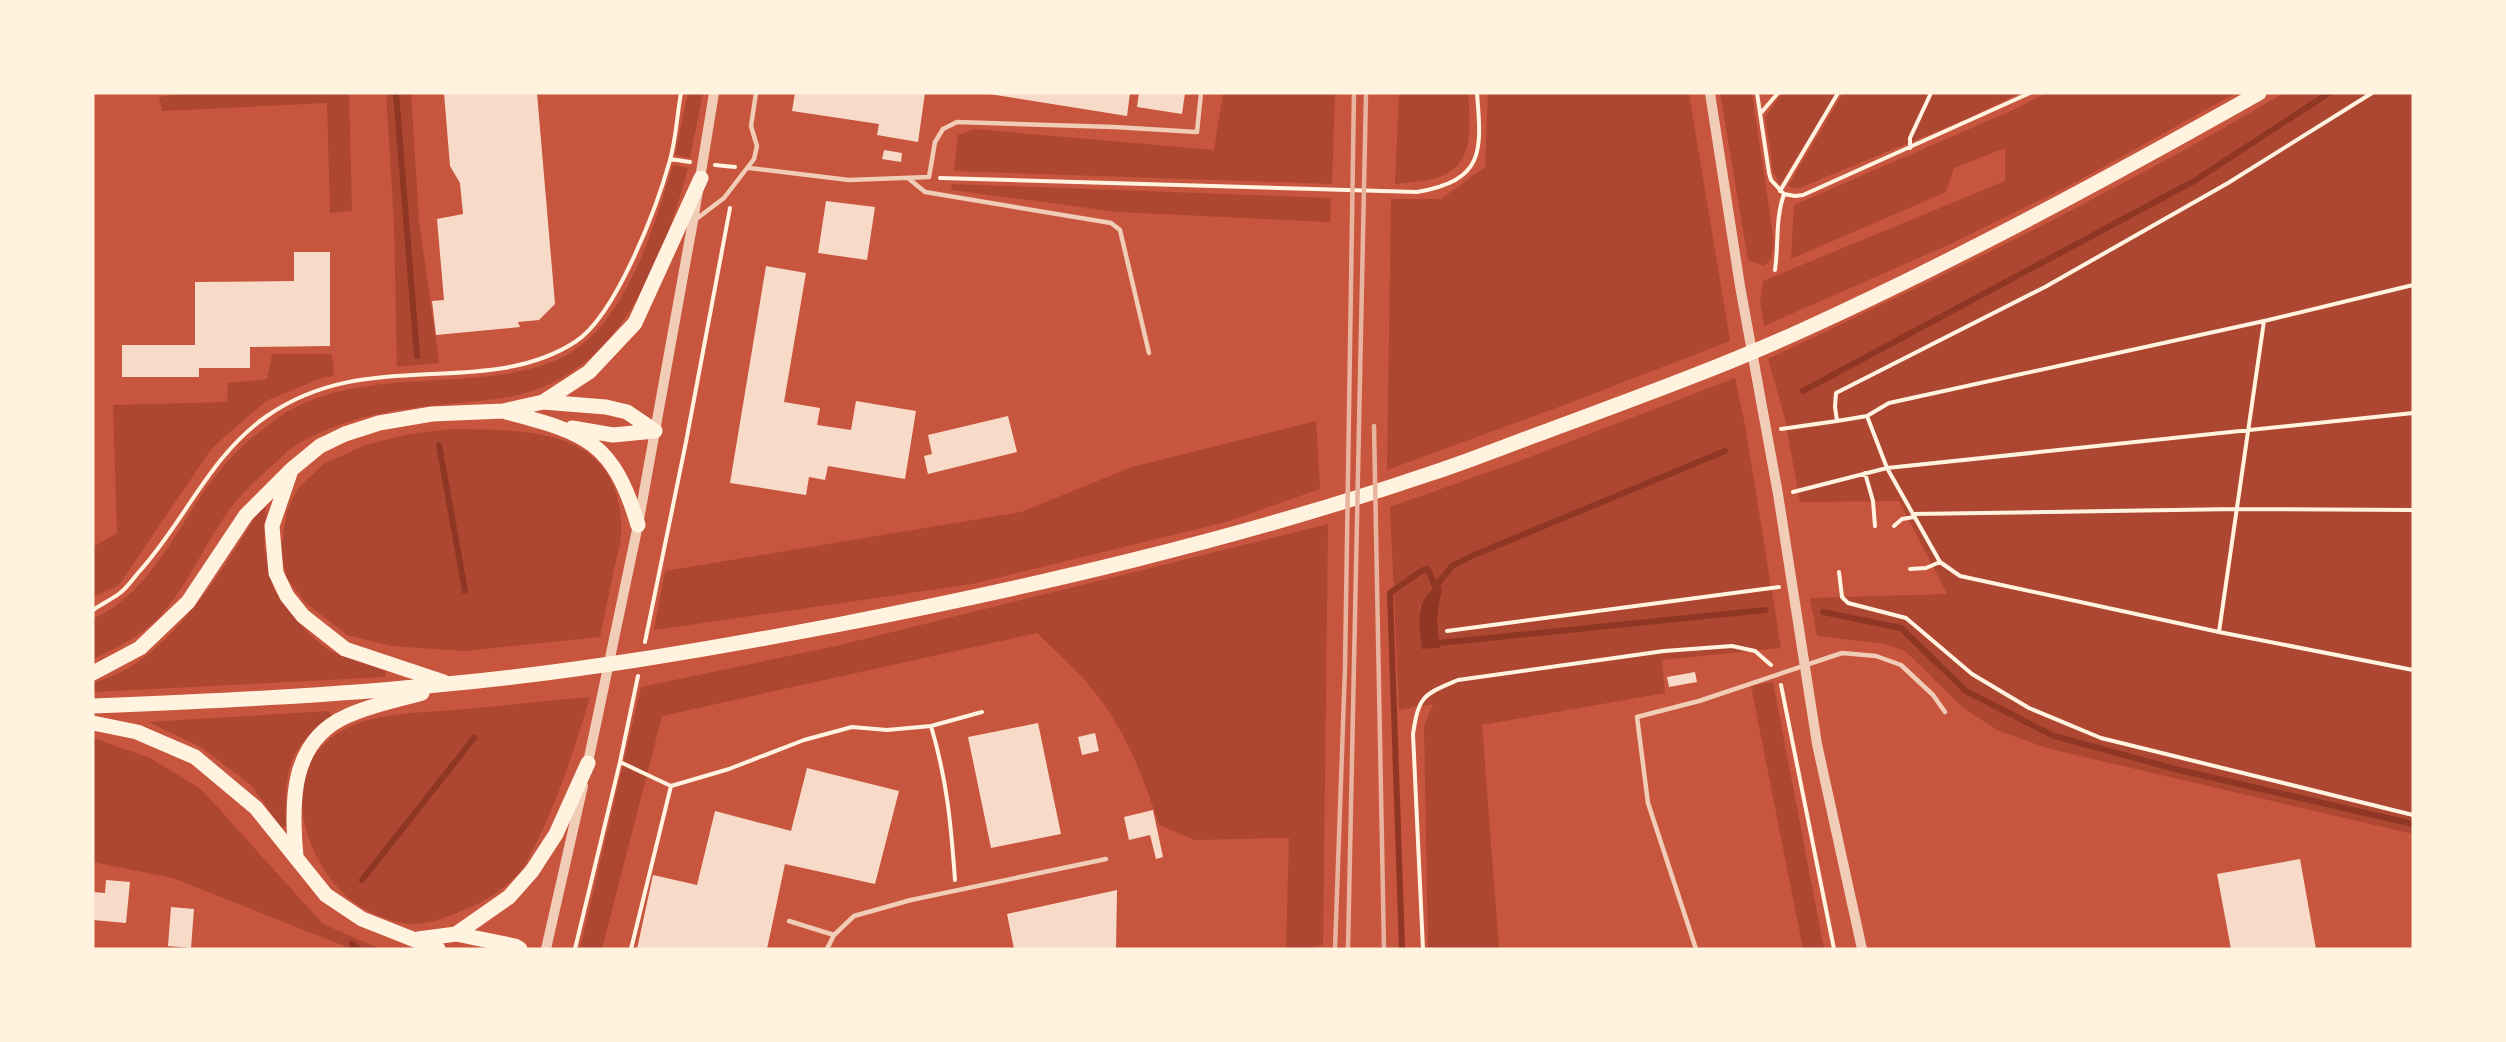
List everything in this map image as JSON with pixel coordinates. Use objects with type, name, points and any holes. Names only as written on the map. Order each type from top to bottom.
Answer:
[{"type":"main road","points":[[93,706],[263,699],[449,684],[708,649],[955,602],[1088,571],[1280,520],[1428,475],[1711,369],[1802,330],[1965,251],[2105,179],[2259,93]]},
{"type":"main road","points":[[543,402],[589,372],[635,323],[701,178]]},
{"type":"main road","points":[[93,673],[140,648],[188,602],[246,514],[292,469],[320,446],[345,434],[380,423],[432,414],[503,411],[543,402],[606,407],[627,412],[655,431]]},
{"type":"main road","points":[[503,411],[563,427],[613,435],[655,431]]},
{"type":"main road","points":[[563,427],[597,446],[614,466],[630,498],[638,525]]},
{"type":"main road","points":[[292,469],[273,526],[276,573],[286,596],[303,616],[345,649],[449,684]]},
{"type":"main road","points":[[296,856],[292,818],[294,792],[300,768],[309,748],[316,740],[346,716],[449,684]]},
{"type":"main road","points":[[93,723],[137,732],[195,756],[256,808],[326,895],[362,919],[418,939],[438,949]]},
{"type":"main road","points":[[456,934],[509,897],[532,871],[556,834],[588,763]]},
{"type":"main road","points":[[418,939],[456,934],[520,949]]},
{"type":"street","points":[[546,949],[638,525],[701,178],[714,93]]},
{"type":"street","points":[[1710,93],[1740,286],[1778,494],[1817,744],[1862,949]]},
{"type":"lane","points":[[693,221],[724,198],[749,168],[757,146],[751,126],[756,93]]},
{"type":"lane","points":[[749,168],[849,180],[929,177],[935,142],[943,129],[957,122],[1197,132],[1201,93]]},
{"type":"lane","points":[[908,178],[925,192],[1111,223],[1120,230],[1149,353]]},
{"type":"lane","points":[[1696,949],[1648,803],[1636,717],[1699,701],[1842,653],[1876,656],[1901,665],[1934,695],[1945,712]]},
{"type":"lane","points":[[827,949],[834,935],[854,915],[955,890],[1106,859]]},
{"type":"lane","points":[[789,921],[834,935]]},
{"type":"path","points":[[93,610],[121,593],[154,555],[216,466],[238,439],[267,416],[314,390],[366,377],[471,372],[530,363],[577,341],[617,292],[640,243],[670,159],[681,93]]},
{"type":"path","points":[[929,177],[1418,192],[1440,188],[1456,181],[1471,168],[1478,155],[1477,93]]},
{"type":"path","points":[[1757,93],[1771,180],[1782,192],[1795,196],[1803,195],[2028,94]]},
{"type":"path","points":[[1760,114],[1778,93]]},
{"type":"path","points":[[1775,270],[1779,243],[1777,215],[1782,192],[1838,93]]},
{"type":"path","points":[[1910,148],[1910,138],[1931,93]]},
{"type":"path","points":[[1837,421],[1836,393],[2044,287],[2228,183],[2372,93]]},
{"type":"path","points":[[644,648],[686,442],[729,209],[734,199]]},
{"type":"path","points":[[1766,432],[1867,416],[1888,403],[2264,321],[2413,285]]},
{"type":"path","points":[[2219,632],[2264,321]]},
{"type":"path","points":[[1798,491],[1887,468],[2249,432],[2413,413]]},
{"type":"path","points":[[1867,416],[1887,468],[1940,562],[1960,576],[2219,632],[2413,670]]},
{"type":"path","points":[[1865,472],[1873,501],[1875,526]]},
{"type":"path","points":[[1894,526],[1902,519],[1914,516],[2237,509],[2413,510]]},
{"type":"path","points":[[1910,569],[1926,568],[1940,562]]},
{"type":"path","points":[[1839,572],[1842,597],[1848,603],[1906,618],[1972,674],[2039,712],[2101,738],[2413,815]]},
{"type":"path","points":[[1447,631],[1792,585]]},
{"type":"path","points":[[1423,949],[1413,734],[1417,706],[1432,692],[1458,680],[1664,651],[1732,646],[1755,651],[1766,659],[1778,675],[1834,949]]},
{"type":"path","points":[[574,949],[620,762],[639,670]]},
{"type":"path","points":[[620,762],[670,786],[729,769],[804,740],[852,727],[887,730],[931,726],[982,712]]},
{"type":"path","points":[[931,726],[943,767],[951,812],[955,890]]},
{"type":"path","points":[[631,949],[670,786]]},
{"type":"shaded area","points":[[187,93],[349,93],[352,211],[330,213],[327,103],[162,111],[159,97]]},
{"type":"shaded area","points":[[386,93],[411,93],[419,221],[439,363],[397,367],[394,223]]},
{"type":"shaded area","points":[[688,93],[703,93],[690,158],[675,155]]},
{"type":"shaded area","points":[[1223,93],[1335,93],[1332,184],[954,171],[958,135],[974,129],[1214,150]]},
{"type":"shaded area","points":[[1399,93],[1468,93],[1469,138],[1462,159],[1446,174],[1427,180],[1395,184]]},
{"type":"shaded area","points":[[1488,93],[1689,93],[1730,341],[1387,470],[1391,199],[1441,199],[1485,167]]},
{"type":"shaded area","points":[[1720,93],[1752,93],[1774,242],[1771,259],[1764,266],[1748,260]]},
{"type":"shaded area","points":[[1782,93],[1837,93],[1780,185],[1773,171],[1765,117]]},
{"type":"shaded area","points":[[1843,93],[2020,93],[1969,118],[1797,189],[1788,186]]},
{"type":"shaded area","points":[[2046,93],[2236,93],[2065,188],[1946,246],[1764,326],[1760,302],[1763,281],[2005,181],[2005,148],[1954,168],[1946,192],[1791,259],[1794,205],[2013,110]]},
{"type":"shaded area","points":[[2284,93],[2413,93],[2413,834],[2046,748],[1997,730],[1962,707],[1905,651],[1885,644],[1817,636],[1810,598],[1947,594],[1899,501],[1800,502],[1785,419],[1768,359],[2093,199],[2158,165]]},
{"type":"shaded area","points":[[673,165],[688,168],[663,245],[647,282],[626,316],[602,346],[572,371],[537,389],[496,399],[392,411],[342,424],[318,433],[295,446],[258,478],[233,505],[214,532],[181,589],[161,615],[138,635],[93,659],[93,619],[115,606],[150,572],[206,489],[234,455],[262,429],[292,409],[322,396],[354,388],[482,377],[522,371],[559,359],[582,345],[602,325],[619,301],[633,275],[646,247]]},
{"type":"shaded area","points":[[952,184],[1331,198],[1330,222],[1118,212],[951,190]]},
{"type":"shaded area","points":[[272,354],[332,354],[334,376],[324,377],[266,401],[212,448],[119,585],[93,597],[93,547],[117,533],[113,405],[227,402],[228,383],[267,379]]},
{"type":"shaded area","points":[[1735,378],[1745,425],[1781,648],[1662,660],[1665,693],[1482,725],[1499,949],[1428,949],[1424,726],[1433,704],[1399,710],[1390,507],[1514,463]],"holes":[[[1442,588],[1437,619],[1440,648],[1423,649],[1419,607]]]},
{"type":"shaded area","points":[[1316,421],[1320,489],[1226,522],[972,584],[654,630],[665,571],[1021,512],[1132,467]]},
{"type":"shaded area","points":[[450,429],[540,434],[566,442],[589,454],[607,473],[618,499],[621,534],[600,637],[465,651],[391,646],[347,635],[306,603],[286,577],[281,551],[287,510],[298,488],[324,464],[365,445],[409,434]]},
{"type":"shaded area","points":[[266,507],[264,547],[274,590],[310,635],[331,652],[386,671],[385,677],[93,692],[93,683],[120,673],[143,658],[182,621],[233,553],[259,510]]},
{"type":"shaded area","points":[[1328,524],[1323,945],[1305,949],[1286,949],[1289,838],[1195,840],[1159,825],[1132,754],[1104,704],[1072,667],[1037,633],[662,716],[602,949],[580,949],[641,687],[836,646]]},
{"type":"shaded area","points":[[1435,587],[1442,587],[1437,619],[1440,648],[1422,649],[1419,623],[1421,608],[1423,601]]},
{"type":"shaded area","points":[[1773,682],[1824,949],[1803,949],[1751,686]]},
{"type":"shaded area","points":[[590,697],[560,789],[537,841],[522,869],[493,895],[444,918],[421,924],[406,924],[383,918],[361,907],[347,897],[327,874],[315,854],[307,832],[302,810],[303,788],[309,767],[321,748],[340,732],[353,725],[381,717]]},
{"type":"shaded area","points":[[329,711],[332,716],[305,740],[291,763],[286,791],[286,826],[282,828],[251,785],[201,747],[148,722]]},
{"type":"shaded area","points":[[93,738],[150,758],[201,789],[323,924],[380,949],[352,949],[173,878],[93,862]]},
{"type":"building","points":[[444,93],[537,93],[555,304],[539,320],[518,322],[520,327],[436,335],[432,301],[444,300],[437,219],[463,214],[460,183],[450,166]]},
{"type":"building","points":[[795,93],[925,93],[918,142],[877,135],[879,124],[792,111]]},
{"type":"building","points":[[983,93],[1130,93],[1127,116]]},
{"type":"building","points":[[1139,93],[1185,93],[1182,114],[1137,107]]},
{"type":"building","points":[[884,150],[902,153],[901,162],[882,159]]},
{"type":"building","points":[[826,201],[875,207],[867,260],[818,253]]},
{"type":"building","points":[[294,252],[330,252],[330,346],[250,347],[250,368],[199,368],[199,377],[122,377],[122,345],[195,345],[195,282],[294,281]]},
{"type":"building","points":[[766,266],[806,273],[784,402],[820,408],[817,425],[851,430],[856,401],[916,411],[905,479],[828,466],[825,480],[809,477],[806,495],[730,483]]},
{"type":"building","points":[[1008,416],[1017,452],[928,474],[924,456],[932,454],[928,435]]},
{"type":"building","points":[[1695,672],[1697,682],[1669,687],[1667,677]]},
{"type":"building","points":[[1038,723],[1061,834],[991,848],[968,737]]},
{"type":"building","points":[[1095,733],[1099,751],[1082,755],[1078,737]]},
{"type":"building","points":[[807,768],[899,791],[875,884],[785,864],[767,949],[637,949],[653,875],[697,885],[715,811],[791,831]]},
{"type":"building","points":[[1153,810],[1163,857],[1156,859],[1150,835],[1129,840],[1124,817]]},
{"type":"building","points":[[2300,859],[2316,949],[2231,949],[2217,874]]},
{"type":"building","points":[[106,880],[130,882],[126,923],[93,920],[93,892],[105,893]]},
{"type":"building","points":[[1117,890],[1116,949],[1014,949],[1007,914]]},
{"type":"building","points":[[171,907],[194,909],[191,948],[168,946]]},
{"type":"waterway","points":[[396,93],[417,356]]},
{"type":"waterway","points":[[1803,391],[2194,181],[2329,93]]},
{"type":"waterway","points":[[439,445],[465,591]]},
{"type":"waterway","points":[[1402,949],[1390,593],[1421,571],[1428,569],[1435,587],[1452,566],[1474,555],[1725,451]]},
{"type":"waterway","points":[[1439,643],[1765,610]]},
{"type":"waterway","points":[[1823,612],[1901,628],[1966,691],[2054,736],[2179,770],[2413,824]]},
{"type":"waterway","points":[[362,880],[474,738]]},
{"type":"waterway","points":[[352,944],[359,949]]},
{"type":"railway","points":[[1335,949],[1345,668],[1354,93]]},
{"type":"railway","points":[[1348,949],[1366,93]]},
{"type":"railway","points":[[1374,426],[1384,949]]}]
